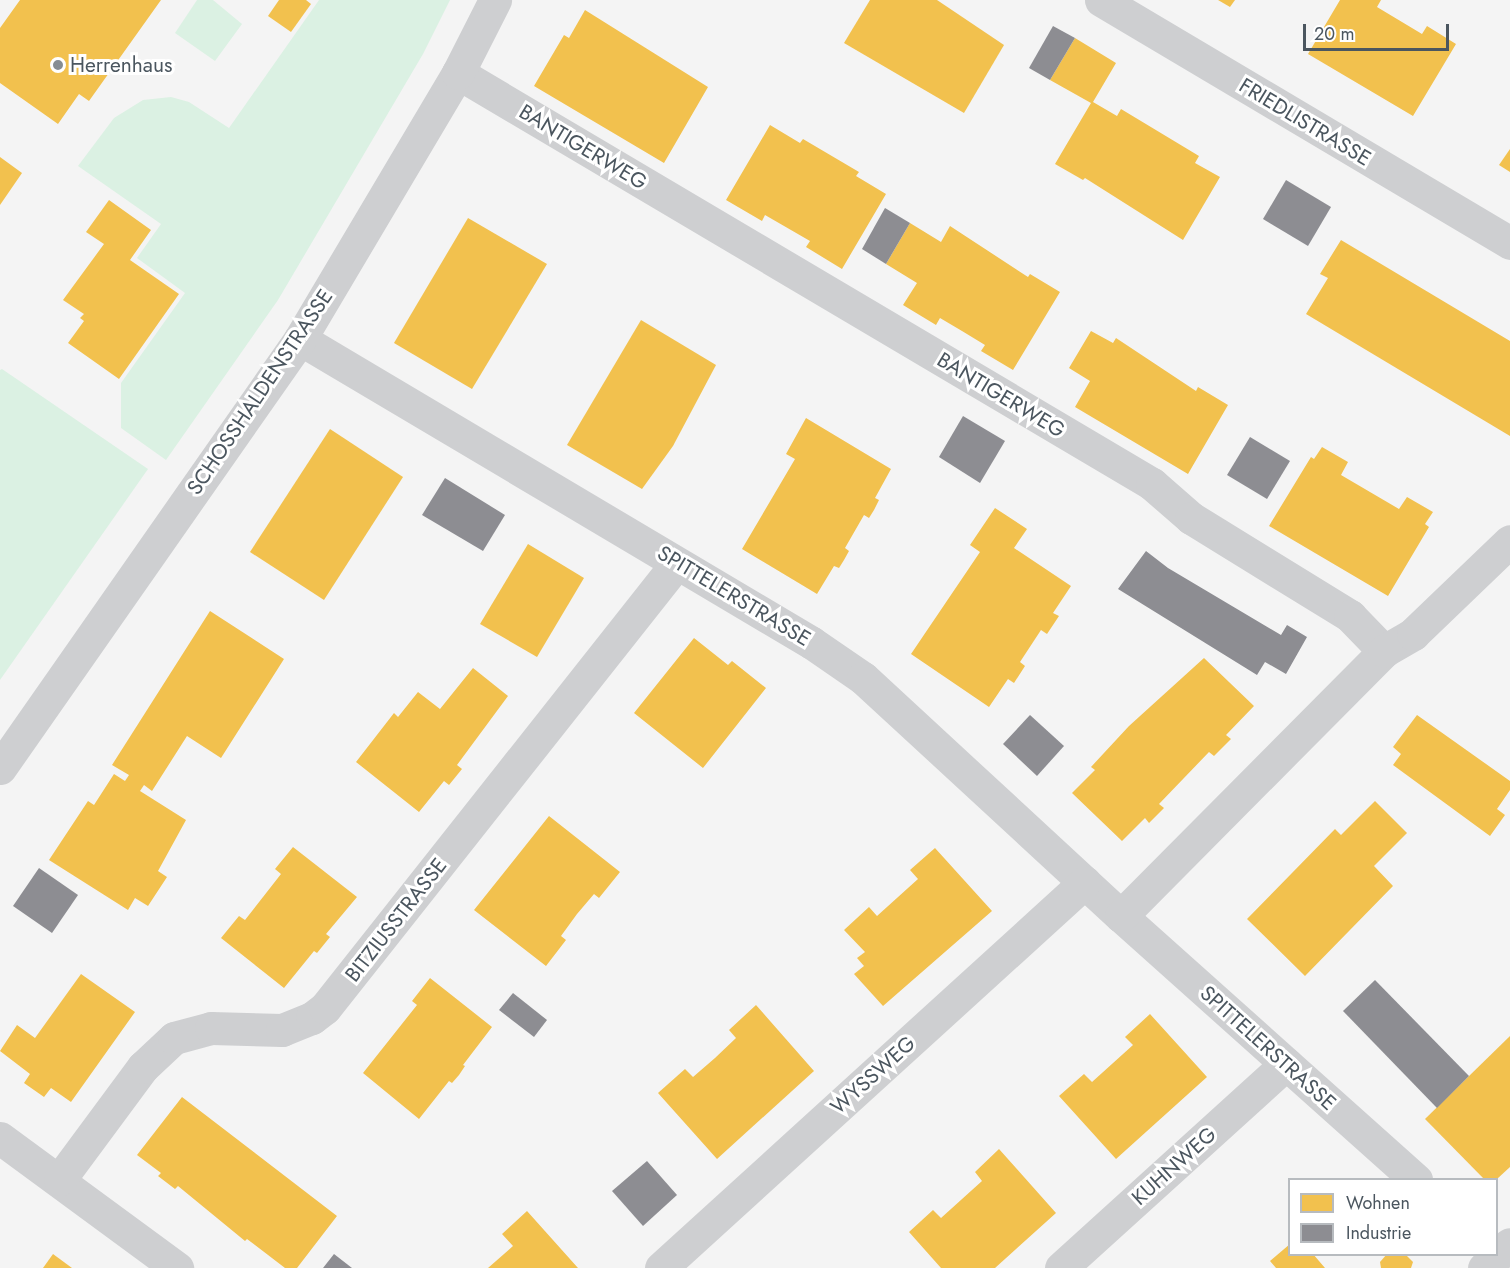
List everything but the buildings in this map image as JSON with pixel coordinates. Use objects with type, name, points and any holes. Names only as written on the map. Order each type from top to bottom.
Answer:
[{"type":"street","name":"SCHOSSHALDENSTRASSE","points":[[0,768],[300,339],[458,73],[495,0]]},
{"type":"street","name":"FRIEDLISTRASSE","points":[[1101,0],[1510,243]]},
{"type":"street","name":"BANTIGERWEG","points":[[458,73],[1152,484],[1191,518],[1350,615],[1384,651]]},
{"type":"street","name":"SPITTELERSTRASSE","points":[[300,339],[812,642],[863,678],[1121,916],[1415,1178]]},
{"type":"street","points":[[1121,916],[1384,651],[1413,634],[1510,541]]},
{"type":"street","name":"BITZIUSSTRASSE","points":[[60,1179],[143,1067],[174,1038],[211,1028],[282,1030],[325,1008],[677,563]]},
{"type":"street","name":"WYSSWEG","points":[[661,1268],[1085,882]]},
{"type":"street","name":"KUHNWEG","points":[[1061,1268],[1286,1064]]},
{"type":"street","points":[[0,1138],[60,1179],[177,1268]]},
{"type":"green space","points":[[197,0],[213,0],[242,24],[215,61],[175,33]]},
{"type":"green space","points":[[319,0],[450,0],[423,54],[278,300],[166,460],[121,428],[121,383],[185,293],[137,258],[161,224],[78,166],[114,118],[143,100],[171,97],[189,102],[229,128]]},
{"type":"green space","points":[[2,369],[148,469],[0,680],[0,370]]},
{"type":"place","name":"Herrenhaus","points":[[58,65]]}]
